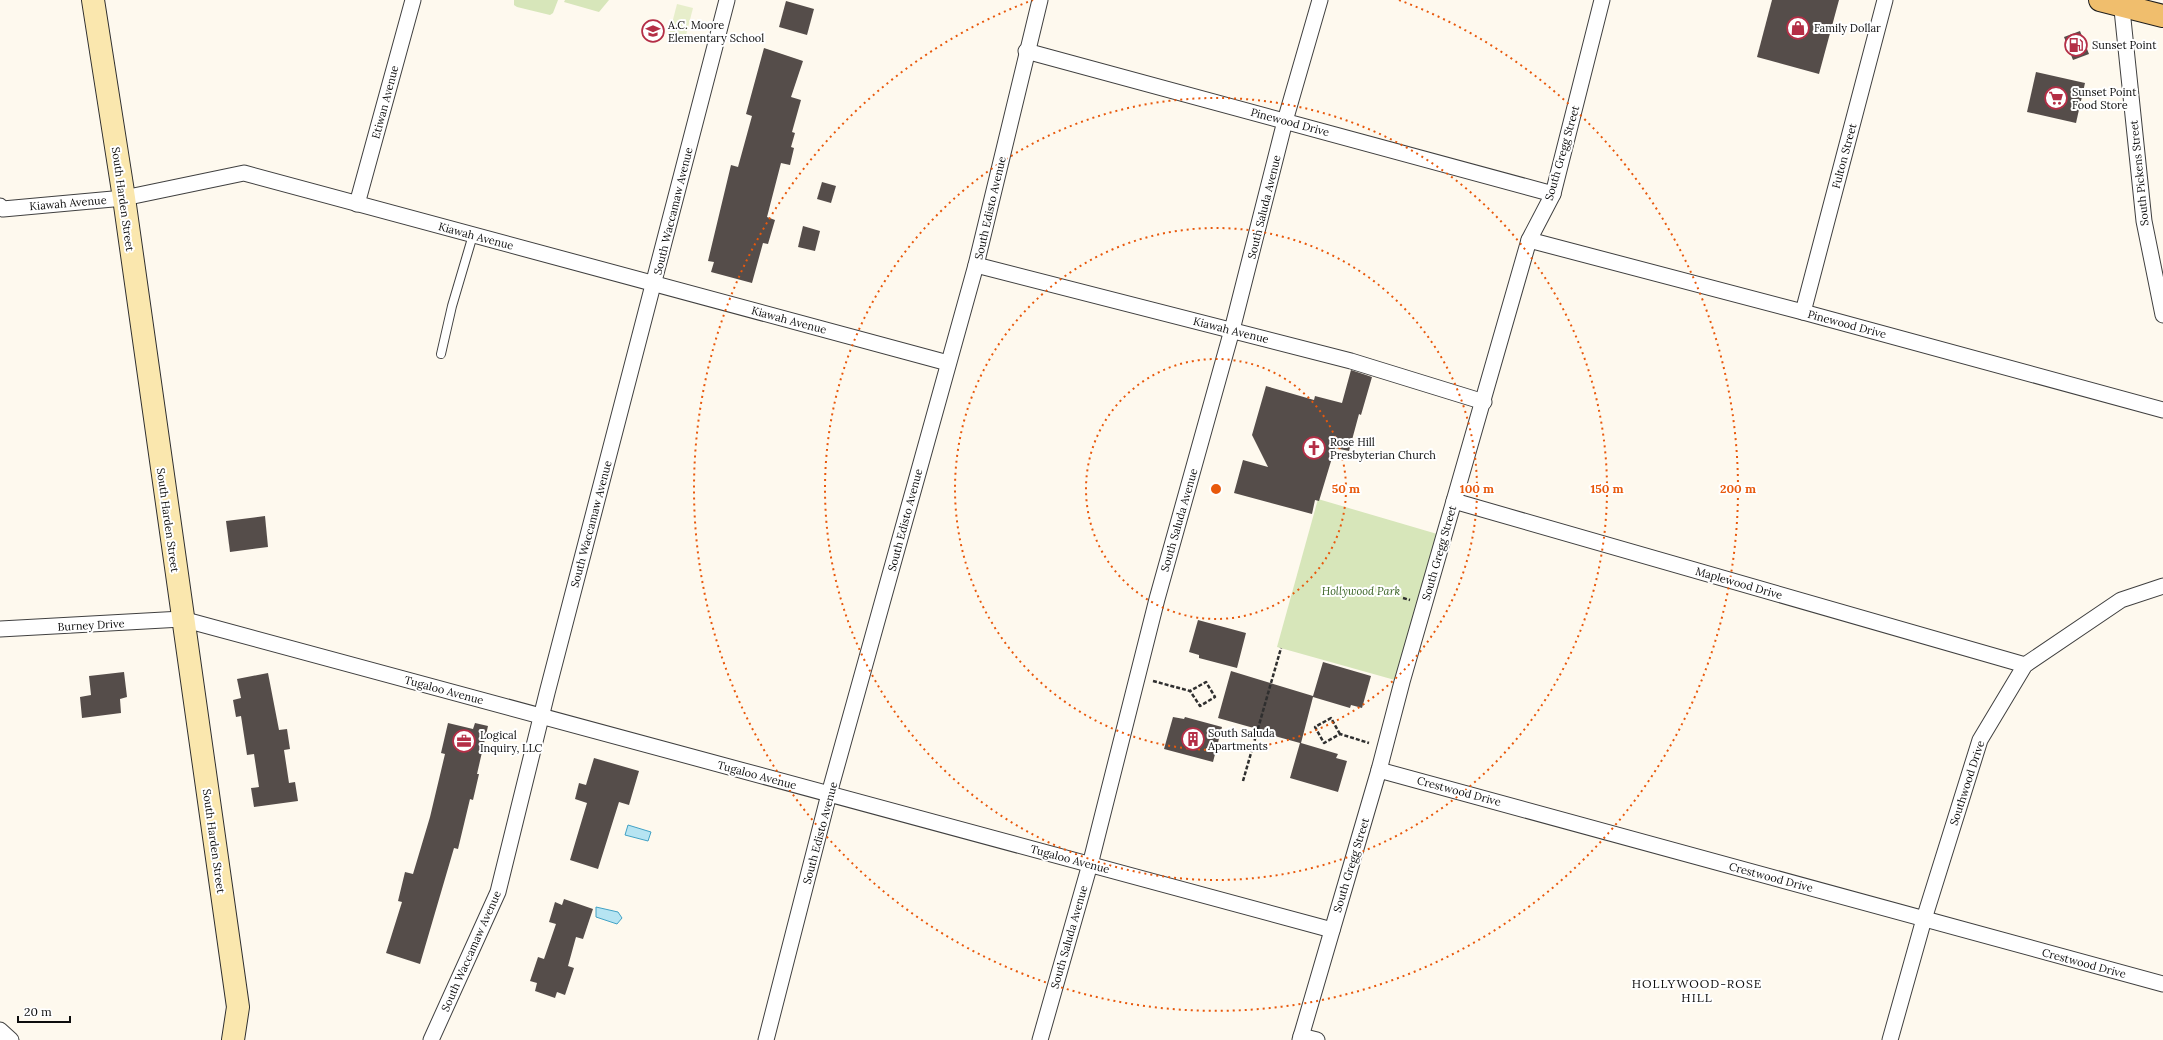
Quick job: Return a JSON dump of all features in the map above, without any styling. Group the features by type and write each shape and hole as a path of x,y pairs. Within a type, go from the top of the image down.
{"main road":[{"name":"South Harden Street","path":"93,0 124,198 182,620 238,1007 233,1040"},
{"path":"2100,0 2121,3 2163,16"}],"street":[{"name":"Etiwan Avenue","path":"357,204 413,0"},
{"name":"South Waccamaw Avenue","path":"431,1040 498,892 541,716 727,0"},
{"name":"South Edisto Avenue","path":"766,1040 829,794 976,264 1026,51 1040,0"},
{"name":"South Saluda Avenue","path":"1040,1040 1090,865 1157,599 1232,330 1285,121 1319,0"},
{"name":"South Gregg Street","path":"1300,1038 1380,770 1454,500 1484,402 1530,240 1553,194 1602,0"},
{"name":"Fulton Street","path":"1803,312 1885,0"},
{"name":"South Pickens Street","path":"2121,3 2144,222 2163,315"},
{"name":"Pinewood Drive","path":"1026,51 1553,194"},
{"name":"Kiawah Avenue","path":"0,206 3,209 124,198 244,173 948,363"},
{"name":"Pinewood Drive","path":"1530,240 1803,312 2163,410"},
{"name":"Kiawah Avenue","path":"976,264 1351,361 1484,402"},
{"name":"Maplewood Drive","path":"1454,500 2025,665"},
{"name":"Southwood Drive","path":"1890,1040 1924,919 1980,740 2025,665 2121,600 2163,586"},
{"name":"Burney Drive","path":"0,630 182,620"},
{"name":"Tugaloo Avenue","path":"182,620 1332,930"},
{"name":"Crestwood Drive","path":"1380,770 2163,984"},
{"path":"0,1030 11,1040"},
{"path":"1300,1038 1317,1040"}],"lane":[{"path":"441,354 452,306 473,235"}],"path":[{"path":"1243,781 1281,648"},
{"path":"1150,681 1190,691 1200,706 1215,697 1206,682 1190,691"},
{"path":"1340,734 1324,743 1314,727 1331,718 1340,734 1385,748"}],"green space":[{"path":"514,0 558,0 553,13 550,15 517,7 514,5"},
{"path":"565,0 609,0 599,12 564,2"},
{"path":"677,4 693,8 685,39 669,35"},
{"name":"Hollywood Park","path":"1318,499 1444,536 1402,682 1277,647"}],"water":[{"path":"628,825 651,832 648,841 625,835"},
{"path":"596,907 618,912 622,918 617,924 596,917"}],"building":[{"name":"Family Dollar","path":"1772,0 1839,0 1819,74 1757,57"},
{"path":"786,1 814,9 807,35 779,27"},
{"name":"Sunset Point","path":"2080,31 2089,54 2073,60 2064,37"},
{"path":"764,48 803,61 791,97 801,100 792,132 795,133 791,147 794,148 790,165 781,163 767,217 775,220 768,244 763,243 752,283 711,272 714,262 708,261 731,165 738,167 752,116 746,114"},
{"name":"Sunset Point Food Store","path":"2036,72 2085,83 2076,123 2027,112"},
{"path":"822,182 836,186 831,203 817,199"},
{"path":"803,226 820,231 815,251 798,247"},
{"name":"Rose Hill Presbyterian Church","path":"1351,370 1372,377 1361,415 1359,414 1349,451 1335,448 1319,501 1315,500 1312,514 1234,493 1243,460 1268,467 1252,435 1266,386 1314,400 1315,396 1342,403"},
{"path":"265,516 268,547 230,552 226,521"},
{"path":"1198,620 1246,633 1237,668 1199,658 1199,655 1189,652"},
{"path":"1323,662 1371,676 1362,708 1351,705 1350,708 1313,697 1301,743 1338,754 1336,758 1347,761 1338,792 1290,778 1300,743 1218,718 1231,671 1313,696"},
{"path":"124,672 127,697 120,699 121,713 82,718 80,697 91,695 89,676"},
{"path":"268,673 279,730 287,729 290,749 284,750 289,783 295,782 298,801 254,807 251,788 259,787 254,754 247,755 241,716 236,717 233,700 241,698 237,679"},
{"name":"South Saluda Apartments","path":"1173,717 1184,719 1185,717 1222,727 1213,762 1164,749"},
{"path":"448,723 473,729 475,723 488,726 477,774 479,774 473,800 470,799 458,849 454,848 420,964 386,953 402,902 398,901 405,872 413,874 430,817 445,754 441,753"},
{"path":"594,758 639,771 629,805 619,802 598,869 570,860 587,803 575,799 579,783 586,785"},
{"path":"564,899 593,909 583,939 576,937 568,966 574,968 565,995 557,992 555,998 535,991 537,983 530,981 538,957 544,959 556,924 549,922 555,902 562,905"}],"place":[{"name":"Family Dollar","path":"1798,28"},
{"name":"A.C. Moore Elementary School","path":"653,31"},
{"name":"Sunset Point","path":"2076,45"},
{"name":"Sunset Point Food Store","path":"2056,98"},
{"name":"Rose Hill Presbyterian Church","path":"1314,448"},
{"name":"South Saluda Apartments","path":"1193,739"},
{"name":"Logical Inquiry, LLC","path":"464,741"}],"district":[{"name":"HOLLYWOOD-ROSE HILL","path":"1697,990"}]}
